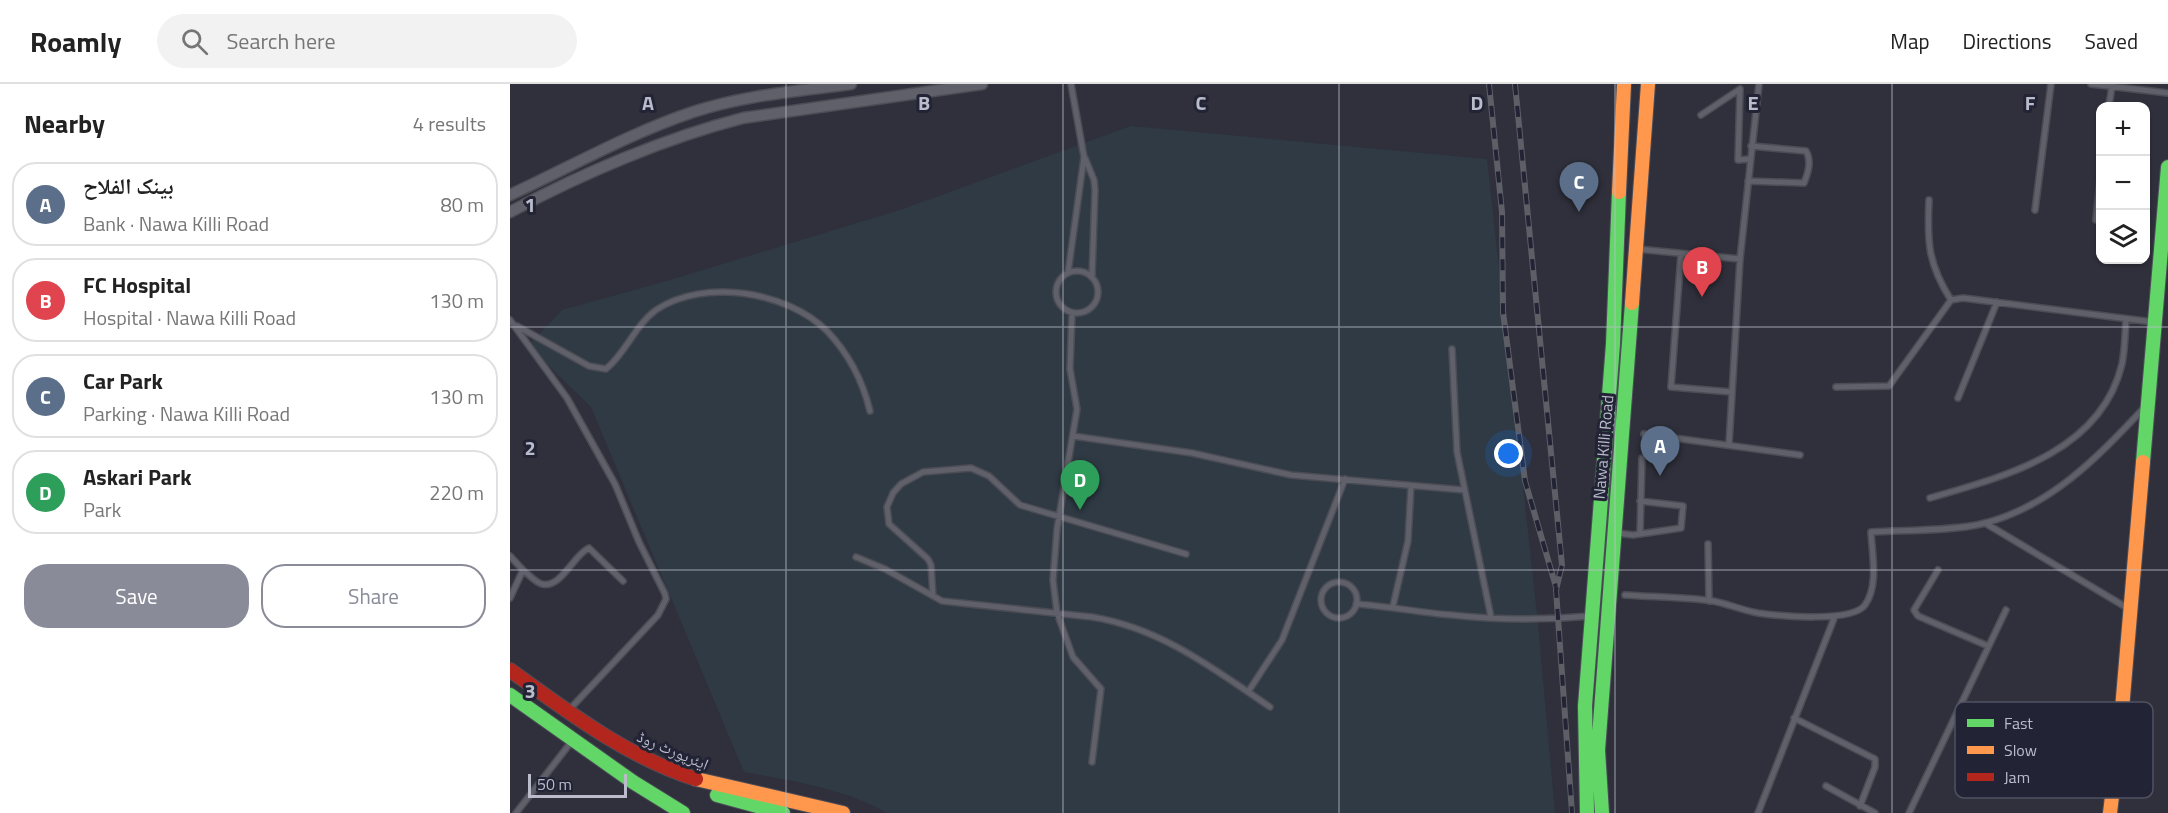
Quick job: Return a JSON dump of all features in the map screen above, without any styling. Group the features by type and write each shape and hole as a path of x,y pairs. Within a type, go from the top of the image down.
{"main road":[{"name":"Nawa Killi Road","path":"1587,813 1586,706 1613,344 1624,84"},
{"name":"Nawa Killi Road","path":"1602,813 1598,750 1648,84"},
{"path":"2121,702 2166,220 2168,166"},
{"name":"ایئرپورٹ روڈ","path":"510,670 567,712 648,761 692,778 808,803 843,813"},
{"path":"510,694 573,740 683,813"},
{"path":"692,778 707,791 783,813"},
{"path":"2110,813 2112,798"}],"street":[{"path":"510,195 665,123 695,112 757,97 851,84"},
{"path":"510,212 667,141 712,126 743,118 982,84"}],"lane":[{"path":"1071,84 1084,157 1094,180 1092,277 1098,288 1094,306 1086,312 1072,313 1060,306 1056,297 1060,279 1068,273 1077,271 1092,277"},
{"path":"1729,444 1740,259 1759,84"},
{"path":"2035,210 2051,84"},
{"path":"2091,84 2168,93"},
{"path":"2110,102 2112,86"},
{"path":"1701,115 1740,89 1738,160 1750,159"},
{"path":"1748,181 1804,183 1808,173 1809,156 1806,151 1751,146"},
{"path":"1068,273 1084,157"},
{"path":"1929,200 1928,231 1931,261 1951,300"},
{"path":"1635,248 1740,259"},
{"path":"1681,254 1671,387 1732,392"},
{"path":"516,326 589,366 606,369 656,310 695,295 742,291 808,316 827,331 856,372 870,411"},
{"path":"1836,387 1889,386 1951,300 1963,298 2155,322"},
{"path":"1958,398 1997,302"},
{"path":"1072,313 1070,369 1077,409 1059,515 1053,567 1057,613 1073,657 1101,689 1092,762"},
{"path":"1930,498 2027,468 2062,448 2078,434 2094,419 2115,386 2124,354 2126,319"},
{"path":"510,320 567,398 615,484 666,600 658,615 567,712"},
{"path":"1452,349 1455,437 1491,617"},
{"path":"1625,595 1709,601 1759,613 1835,616 1858,612 1865,604 1872,589 1871,532 1985,523 2026,509 2049,496 2104,450 2148,405"},
{"path":"1644,434 1800,455"},
{"path":"1073,436 1192,453 1291,475 1464,489"},
{"path":"1640,534 1642,458"},
{"path":"933,596 931,565 928,559 902,538 887,521 887,507 893,493 901,484 923,472 971,468 989,477 1020,505 1186,554"},
{"path":"1248,692 1282,640 1345,479"},
{"path":"1394,606 1408,541 1412,486"},
{"path":"1613,532 1640,534 1681,528 1684,522 1683,506 1680,504 1640,501"},
{"path":"1985,523 2131,610"},
{"path":"1708,544 1709,601"},
{"path":"510,556 541,584 548,584 557,579 589,548 623,581"},
{"path":"856,557 885,569 933,596 951,603 1114,621 1147,632 1188,651 1270,707"},
{"path":"510,598 523,570"},
{"path":"1938,570 1914,610 1918,616 1988,646"},
{"path":"1345,583 1352,586 1356,592 1356,604 1352,612 1344,617 1328,617 1321,607 1320,599 1328,586 1345,583"},
{"path":"1356,604 1394,606 1451,615 1537,620 1591,616"},
{"path":"1962,702 2006,610"},
{"path":"1758,813 1835,616"},
{"path":"1909,813 1955,716"},
{"path":"1794,718 1875,759 1875,767 1860,806"},
{"path":"516,813 573,740"},
{"path":"1826,786 1875,813"}],"shaded area":[{"path":"1131,126 1487,159 1537,614 1555,813 887,813 835,791 744,772 591,407 528,346 562,310 670,280 903,209"}],"railway":[{"path":"1489,84 1502,212 1503,312 1525,481 1556,587"},
{"path":"1515,84 1562,565 1556,590 1572,813"}],"traffic: fast":[{"path":"2143,462 2168,167"},
{"path":"1587,813 1585,706 1613,344 1619,192"},
{"path":"1602,813 1598,750 1632,303"},
{"path":"510,695 633,782 683,813"},
{"path":"717,795 783,813"}],"traffic: slow":[{"path":"1619,192 1624,84"},
{"path":"1632,303 1648,84"},
{"path":"2123,702 2143,462"},
{"path":"696,779 843,813"},
{"path":"2110,813 2112,798"}],"traffic: jam":[{"path":"510,670 576,717 622,746 646,759 696,779"}],"place":[{"name":"Car Park","path":"1579,212"},
{"name":"FC Hospital","path":"1702,297"},
{"name":"بینک الفلاح","path":"1660,476"},
{"name":"Askari Park","path":"1080,510"}]}
